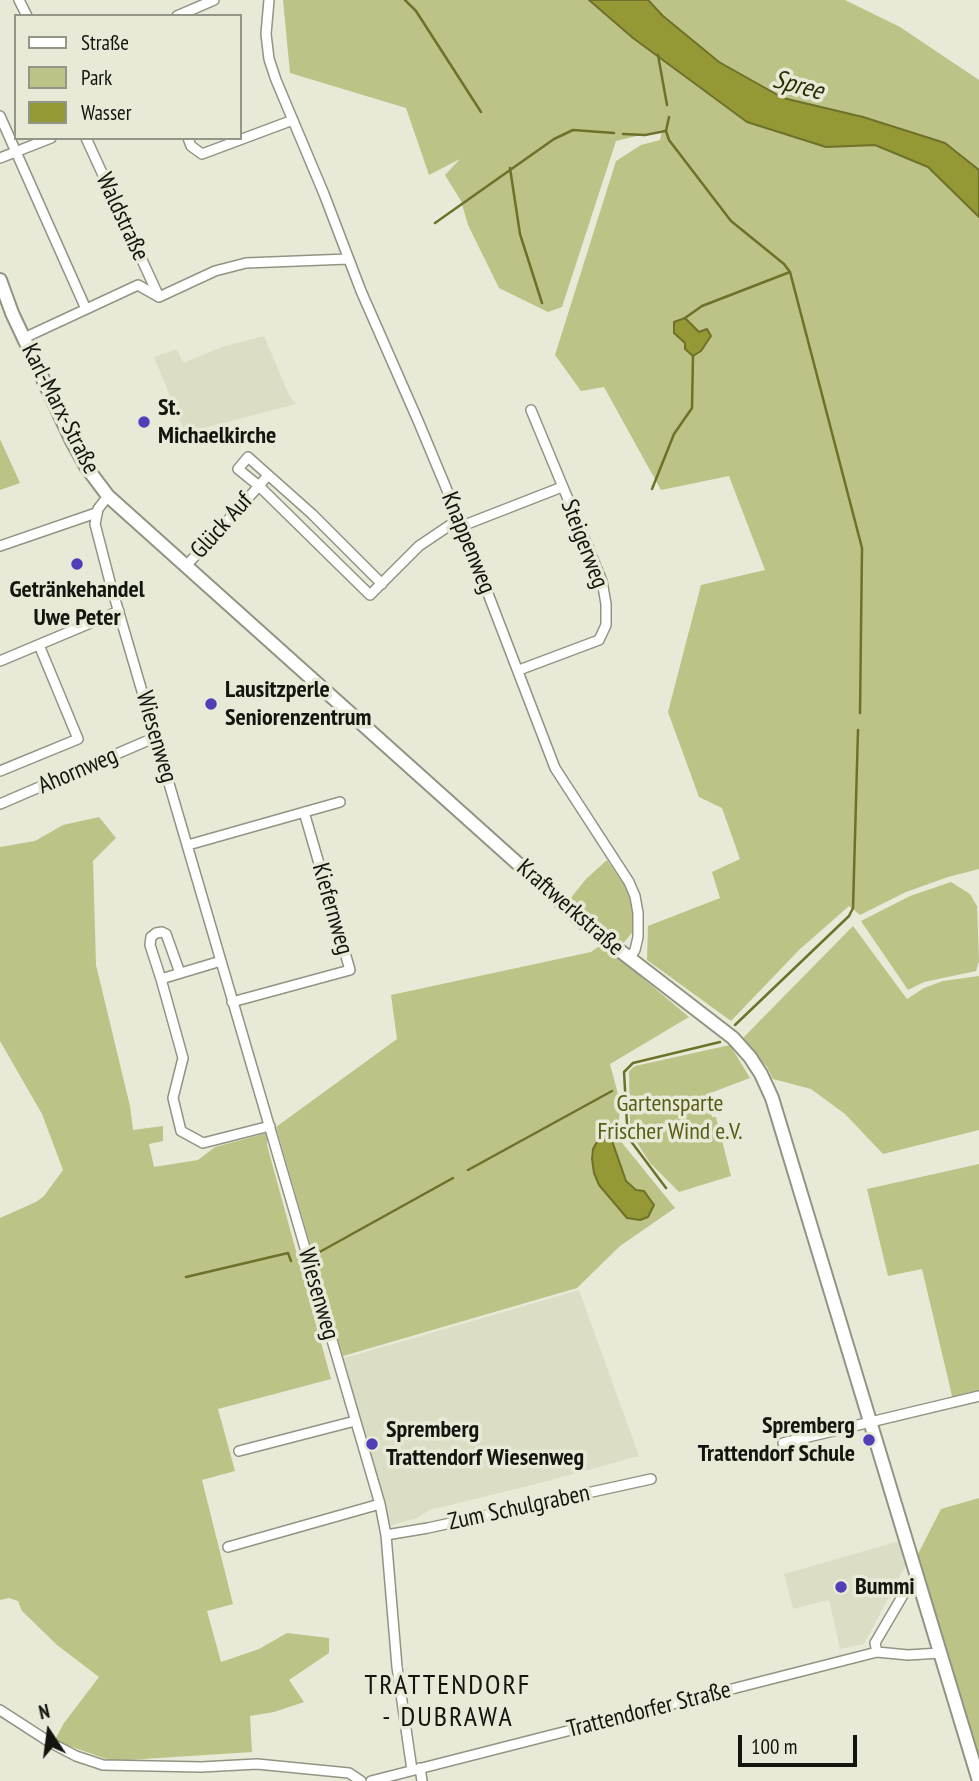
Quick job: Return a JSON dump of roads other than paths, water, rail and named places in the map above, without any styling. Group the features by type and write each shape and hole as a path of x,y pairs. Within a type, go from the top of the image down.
{"main road":[{"name":"Karl-Marx-Straße","path":"0,280 24,338 85,465 108,496"},
{"name":"Kraftwerkstraße","path":"108,496 574,914 733,1038 751,1057 772,1098 979,1781"}],"street":[{"path":"182,14 214,0"},
{"name":"Knappenweg","path":"269,0 266,34 269,59 348,259 460,523 555,768 629,882 635,896 638,937 635,950 629,959"},
{"path":"0,116 86,309"},
{"path":"242,139 293,120"},
{"path":"0,158 47,140"},
{"name":"Waldstraße","path":"87,140 159,296"},
{"path":"189,140 196,152 202,154 239,140"},
{"path":"24,338 138,285 159,296 215,271 246,263 348,259"},
{"name":"Steigerweg","path":"519,670 599,640 606,625 602,581 531,410"},
{"name":"Glück Auf","path":"248,457 312,514 382,584 370,595 353,575 259,486 239,469 248,457"},
{"name":"Glück Auf","path":"186,566 268,475"},
{"name":"Steigerweg","path":"460,523 562,487"},
{"path":"0,547 96,513 108,496"},
{"name":"Wiesenweg","path":"96,513 96,531 380,1504 386,1535 397,1667 416,1769 422,1781"},
{"path":"301,526 312,514"},
{"path":"382,584 419,546 460,523"},
{"path":"353,575 363,564"},
{"path":"0,661 119,611"},
{"path":"0,771 78,739 39,645"},
{"name":"Ahornweg","path":"0,804 156,737"},
{"path":"188,845 340,802"},
{"name":"Kiefernweg","path":"232,1002 350,970 304,812"},
{"path":"180,973 166,934 156,933 151,937 150,944 183,1058 173,1098 181,1131 203,1143 270,1126"},
{"path":"161,979 220,961"},
{"path":"783,1443 979,1396"},
{"path":"239,1451 355,1421"},
{"name":"Zum Schulgraben","path":"386,1535 651,1479"},
{"path":"228,1547 380,1504"},
{"path":"877,1652 875,1643 906,1590"},
{"name":"Trattendorfer Straße","path":"370,1781 877,1652 908,1655 940,1653"},
{"path":"0,1710 51,1743 76,1756 103,1765 201,1767 257,1764 349,1773 361,1781"}],"water":[{"path":"589,0 648,0 663,16 719,62 783,98 863,117 945,143 979,170 979,217 928,167 875,145 826,147 747,122 633,38"},
{"path":"685,318 699,332 707,329 711,336 701,351 693,356 685,349 685,343 674,333 674,322"},
{"path":"611,1138 626,1181 636,1190 644,1191 654,1205 648,1217 640,1220 627,1218 599,1185 594,1173 593,1149 597,1142"}],"waterway":[{"path":"405,0 416,11 481,112"},
{"path":"658,55 667,105"},
{"path":"669,117 666,131 669,140 731,221 784,264 790,272 862,548 860,713"},
{"path":"435,223 554,139 573,130 614,133"},
{"path":"623,134 645,135 665,131"},
{"path":"510,168 520,234 542,303"},
{"path":"685,318 702,306 790,272"},
{"path":"652,489 674,434 692,408 693,356"},
{"path":"735,1025 849,916 853,908 858,730"},
{"path":"666,1188 630,1140 624,1072 633,1063 720,1042"},
{"path":"468,1170 612,1091"},
{"path":"316,1254 453,1178"},
{"path":"186,1277 288,1253 291,1261"}],"place":[{"name":"St. Michaelkirche","path":"144,422"},
{"name":"Getränkehandel Uwe Peter","path":"77,564"},
{"name":"Lausitzperle Seniorenzentrum","path":"211,704"},
{"name":"Spremberg Trattendorf Schule","path":"869,1440"},
{"name":"Spremberg Trattendorf Wiesenweg","path":"372,1444"},
{"name":"Bummi","path":"841,1587"}],"district":[{"name":"TRATTENDORF - DUBRAWA","path":"448,1702"}],"water label":[{"name":"Spree","path":"798,86"}],"park label":[{"name":"Gartensparte Frischer Wind e.V.","path":"670,1118"}]}
